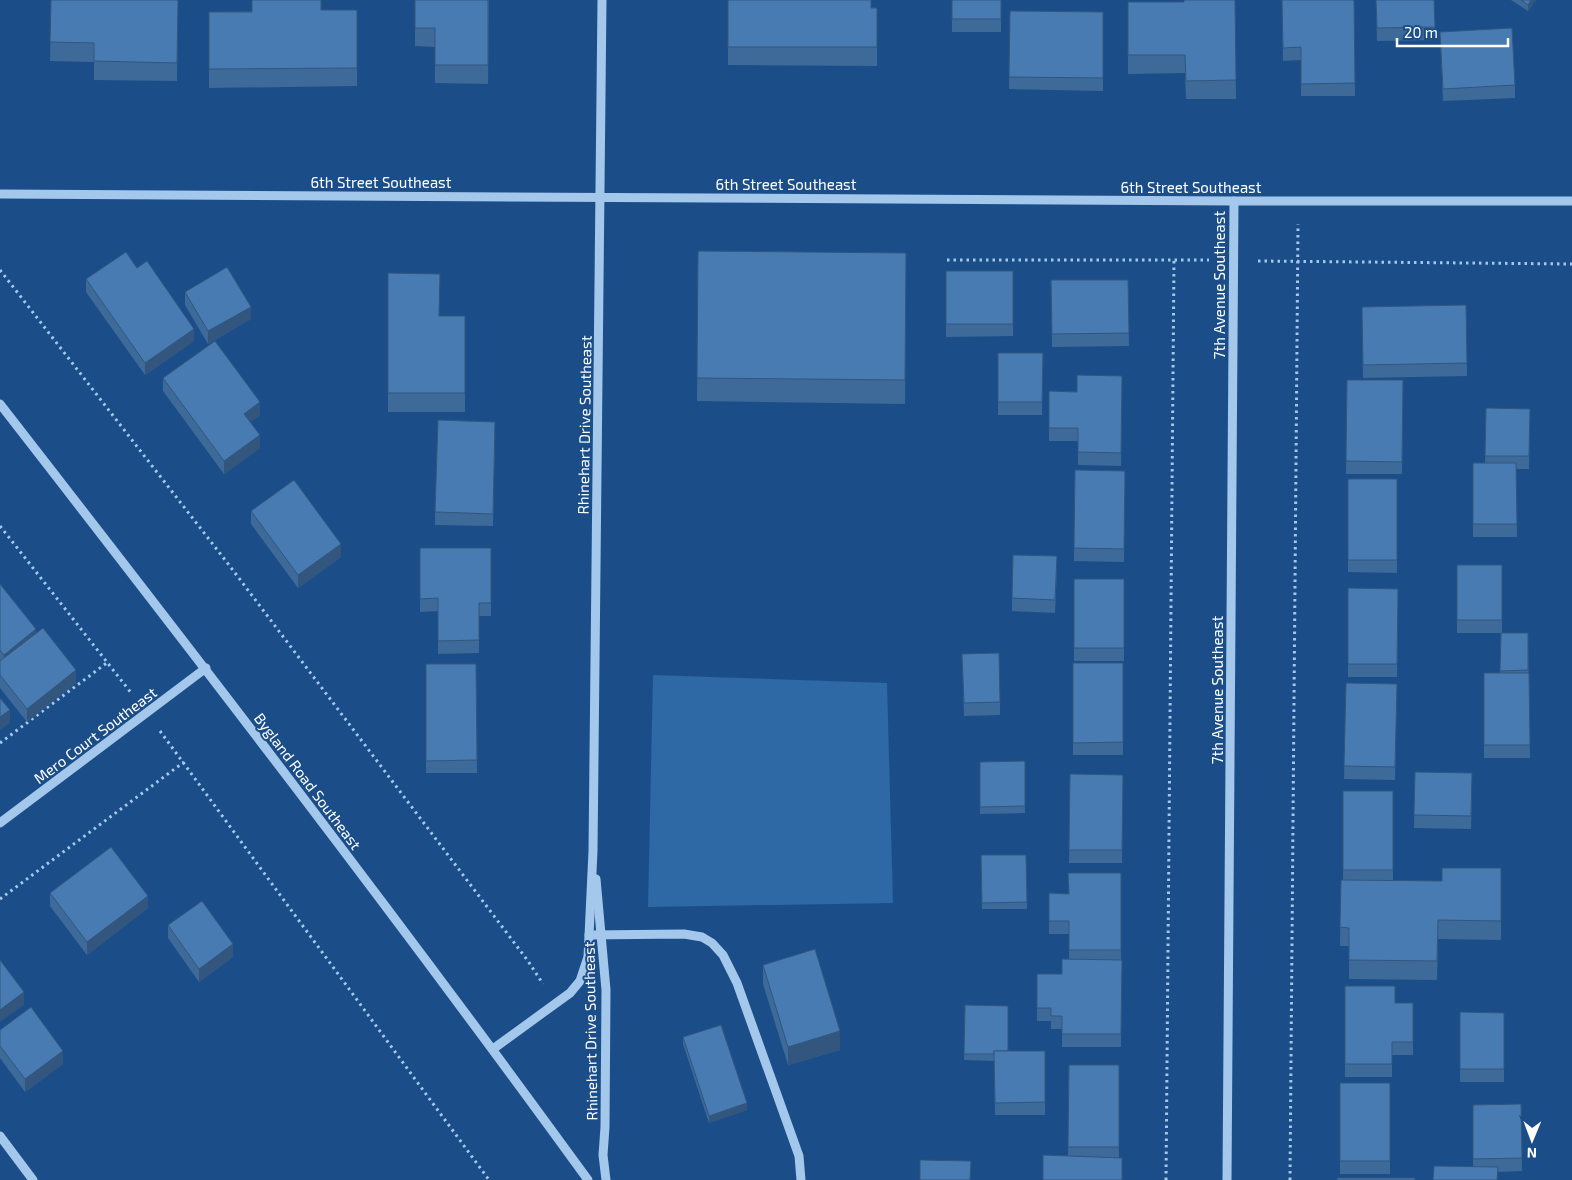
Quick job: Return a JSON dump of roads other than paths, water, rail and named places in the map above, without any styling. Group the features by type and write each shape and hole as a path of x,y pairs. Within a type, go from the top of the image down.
{"street":[{"name":"Rhinehart Drive Southeast","path":"493,1049 570,993 580,981 588,957 594,851 602,0"},
{"name":"6th Street Southeast","path":"0,194 1234,201 1572,201"},
{"name":"7th Avenue Southeast","path":"1227,1180 1234,201"},
{"name":"Bygland Road Southeast","path":"0,404 206,668 493,1049 588,1180"},
{"name":"Mero Court Southeast","path":"0,823 206,668"},
{"name":"Rhinehart Drive Southeast","path":"594,851 606,990 603,1155 606,1180"},
{"path":"589,935 684,934 702,938 712,943 723,955 737,984 799,1156 801,1180"},
{"path":"0,1136 33,1180"}]}
